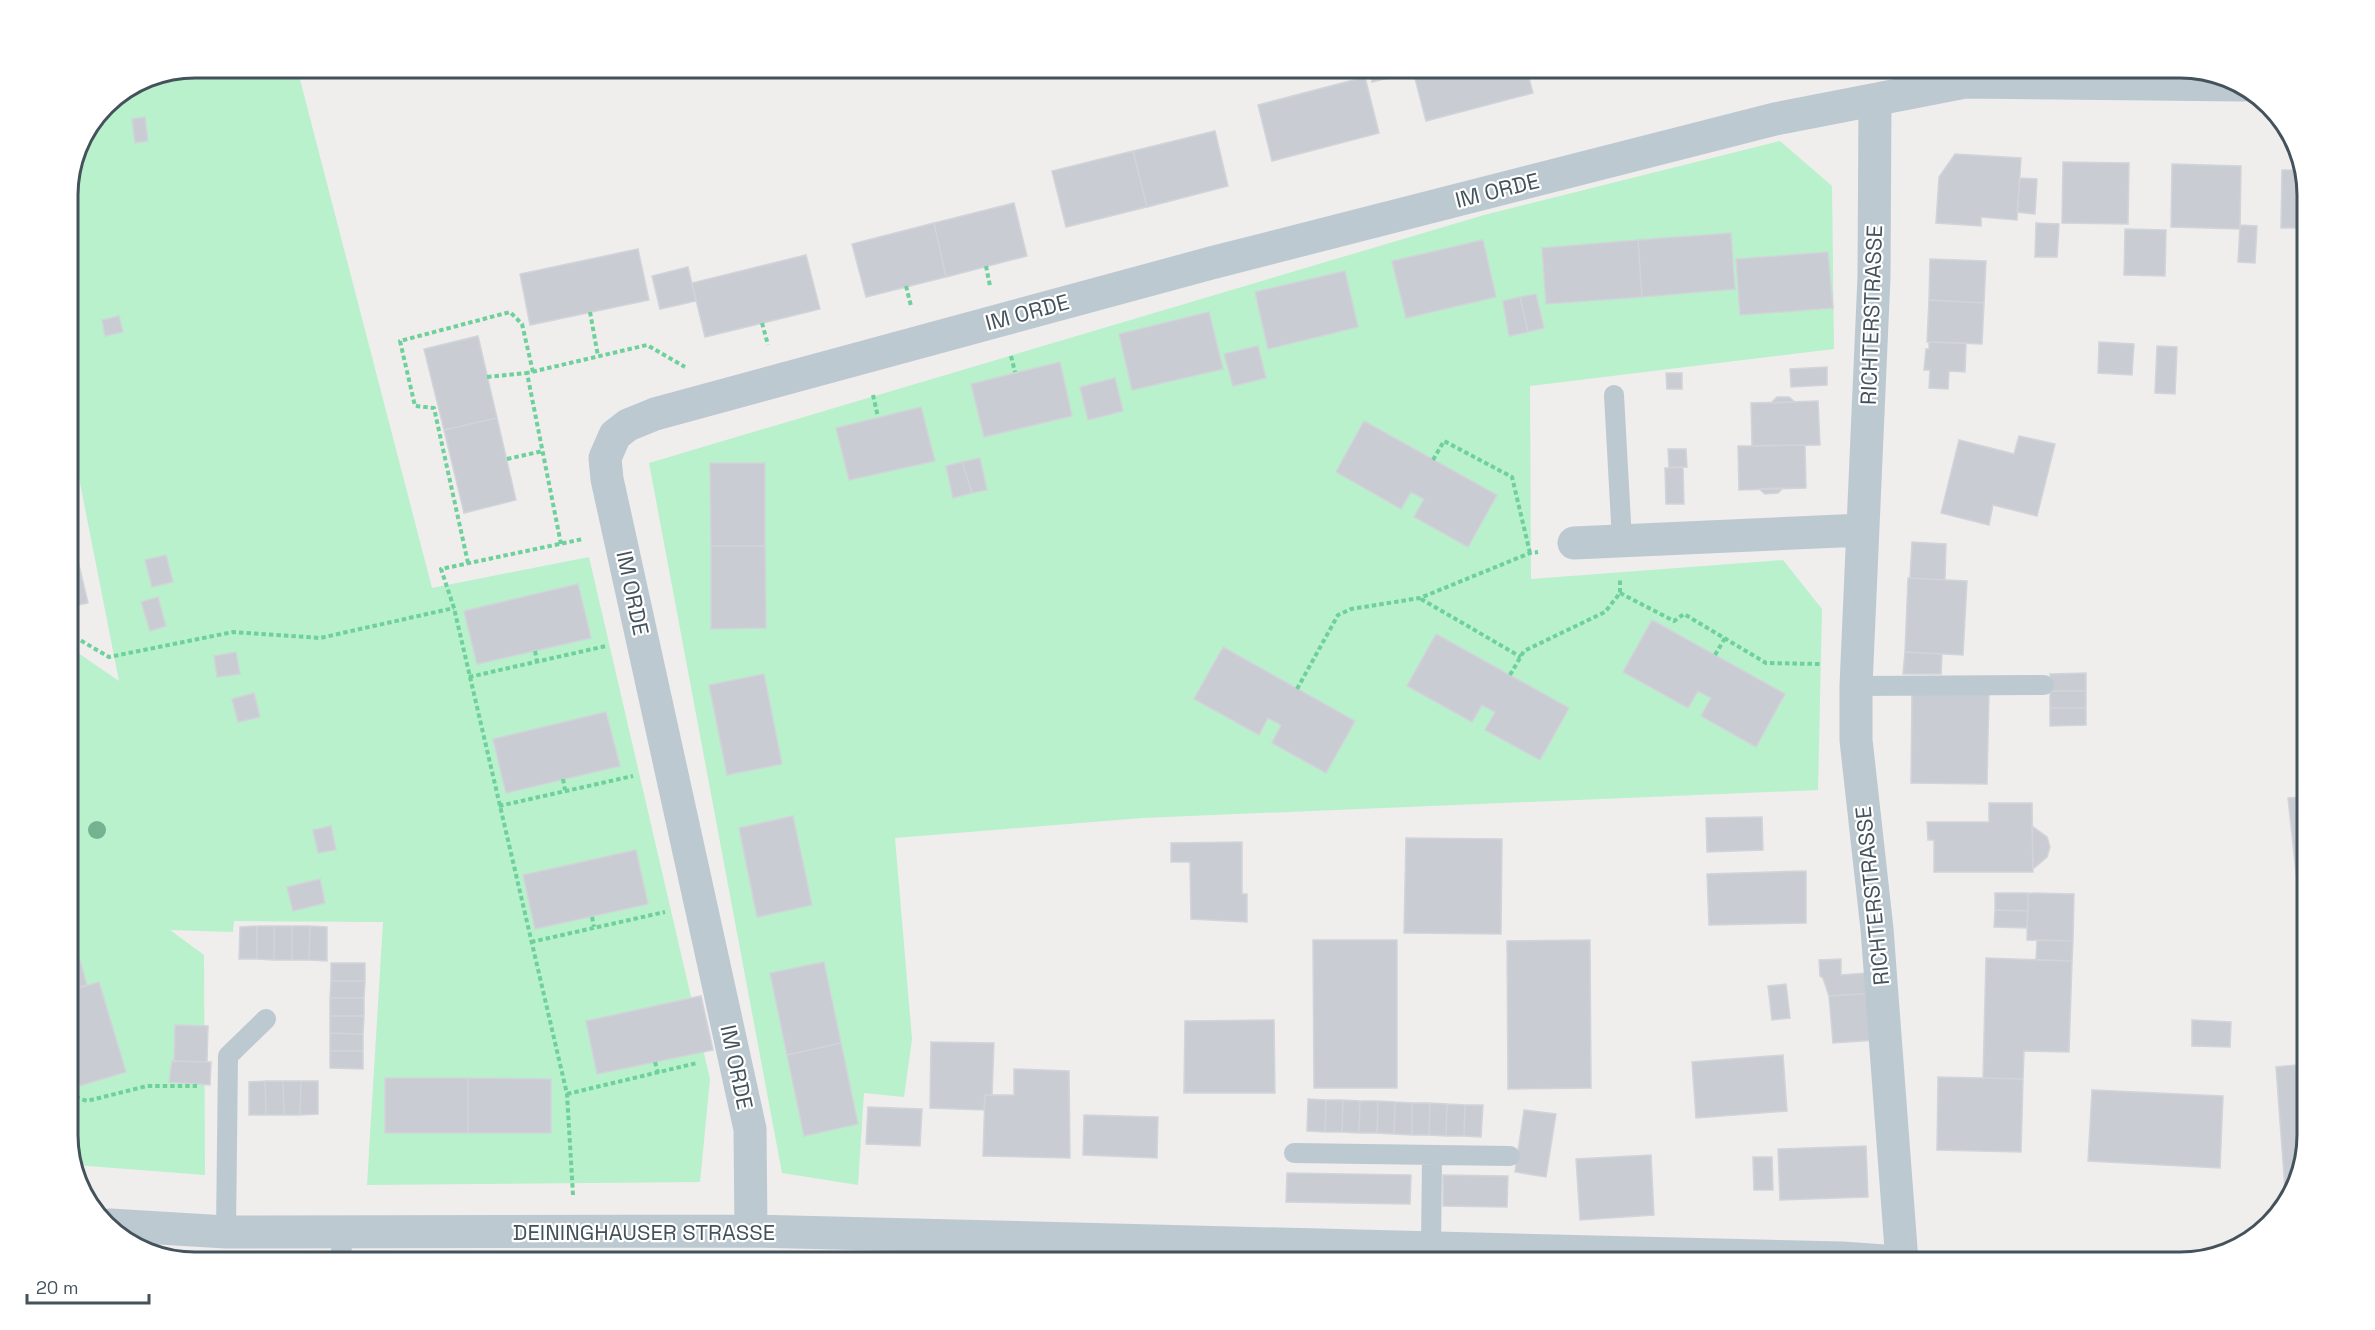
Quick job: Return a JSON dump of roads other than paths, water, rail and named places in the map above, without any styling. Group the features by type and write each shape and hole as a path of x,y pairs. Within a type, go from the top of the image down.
{"street":[{"name":"IM ORDE","path":"751,1231 750,1129 619,531 605,458 615,435 628,425 654,414 1234,257 1775,119 1965,82 2219,85"},
{"name":"RICHTERSTRASSE","path":"1875,100 1874,277 1856,675 1856,740 1877,929 1899,1252"},
{"path":"1574,543 1862,530"},
{"name":"DEININGHAUSER STRASSE","path":"122,1226 226,1232 342,1247 573,1232 751,1231 1567,1252"}],"lane":[{"path":"1614,396 1622,541"},
{"path":"1856,675 2044,685"},
{"path":"226,1232 228,1056 266,1019"},
{"path":"1294,1153 1510,1156"},
{"path":"1431,1248 1432,1155"}]}
